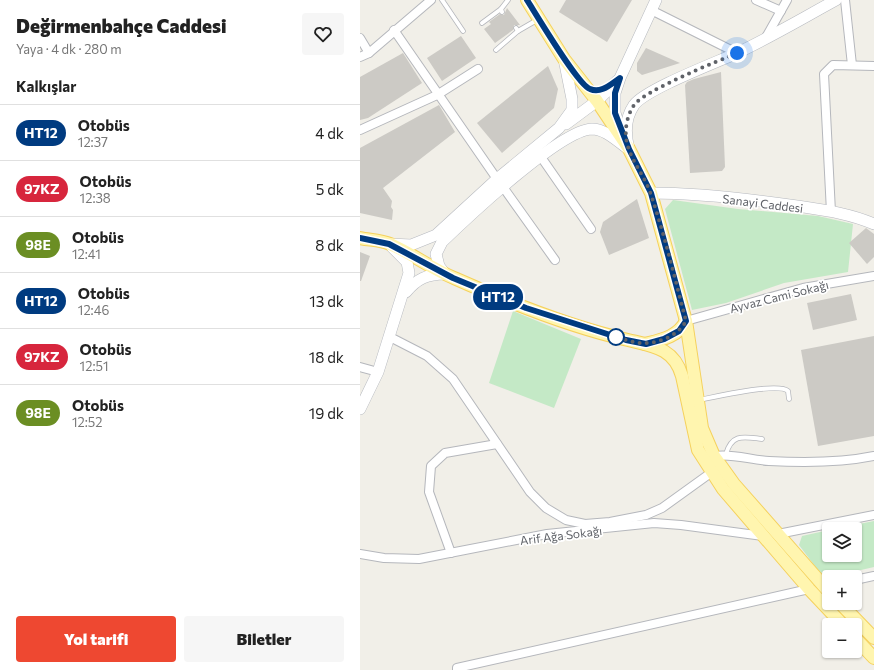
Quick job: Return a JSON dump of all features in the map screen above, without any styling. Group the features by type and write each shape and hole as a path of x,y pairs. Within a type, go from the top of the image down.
{"main road":[{"path":"527,0 564,59 597,101 629,149"},
{"path":"629,149 626,137 626,126 635,104 662,86 737,53 836,0"},
{"path":"654,5 620,78 615,93 615,113 629,149 651,193 686,321 702,428 714,456 734,484 822,582"},
{"path":"559,128 572,110 572,100 564,59"},
{"path":"588,89 598,91 620,78"},
{"path":"445,274 436,260 437,249 452,232 500,183 559,128 597,101 620,78"},
{"path":"360,238 389,244 411,245 436,235 500,183 570,137 592,129 610,135 629,149"},
{"name":"Sanayi Caddesi","path":"651,193 693,195 776,203 860,218 874,224"},
{"path":"389,244 445,274 526,308 626,340 646,344 663,350 678,364 698,450 712,472 723,489 762,536 836,618"},
{"path":"360,408 378,372 409,273 407,262 389,244"},
{"path":"403,296 415,281 433,274 445,274"},
{"path":"646,344 664,339 679,331 686,321"},
{"path":"847,610 874,638"},
{"path":"862,645 874,658"}],"street":[{"path":"360,57 368,53 431,0"},
{"path":"756,0 781,12"},
{"path":"765,39 787,0"},
{"path":"845,0 852,65"},
{"path":"654,5 737,53"},
{"path":"394,30 437,95 555,260"},
{"path":"360,38 368,53"},
{"path":"831,212 824,74 833,65 874,66"},
{"path":"360,130 437,95 478,70"},
{"path":"541,157 591,229"},
{"name":"Ayvaz Cami Sokağı","path":"686,321 804,288 874,276"},
{"path":"390,337 426,356 453,379 530,492 546,508 566,520 585,524 646,516 662,508 712,472"},
{"path":"360,368 378,372"},
{"path":"451,553 430,492 430,466 444,453 497,444"},
{"path":"714,456 726,454 768,461 806,463 859,459 874,456"},
{"path":"778,534 874,515"},
{"name":"Arif Ağa Sokağı","path":"360,554 384,558 419,559 547,534 654,523 681,524 762,536"},
{"path":"862,579 874,576"},
{"path":"457,670 457,668 809,589"}],"lane":[{"path":"442,0 463,31"},
{"path":"482,23 502,10 508,0"},
{"path":"496,50 517,29 539,18"},
{"path":"698,400 752,390 782,388 788,391 789,399"},
{"path":"726,454 732,441 738,438 762,439"}],"green space":[{"path":"673,200 738,209 818,216 853,224 848,272 784,283 726,303 692,310 665,209"},
{"path":"513,311 581,339 554,408 489,383"},
{"path":"874,521 874,567 861,570 822,570 822,573 799,545 802,536 822,532 822,562 862,562 862,523"}],"building":[{"path":"566,0 632,0 607,42 559,12"},
{"path":"507,8 520,25 514,25 513,30 495,43 484,29 491,24 489,22 500,14 504,15"},
{"path":"461,36 476,58 442,81 427,58"},
{"path":"646,48 680,63 642,75 637,71 637,63"},
{"path":"403,53 422,83 368,118 360,120 360,77"},
{"path":"548,66 558,89 554,108 502,153 477,123"},
{"path":"721,72 725,167 722,171 690,173 685,85 687,82 694,79"},
{"path":"439,105 455,132 383,188 392,201 392,220 360,213 360,148"},
{"path":"637,199 649,238 609,255 600,232 603,222"},
{"path":"866,228 874,234 874,257 867,264 849,243"},
{"path":"360,252 370,256 361,281 360,281"},
{"path":"851,294 857,320 813,330 807,303"},
{"path":"874,336 874,436 818,446 801,350"}],"bus line":[{"name":"HT12","path":"360,238 389,244 424,264 453,278 526,308 626,340 646,344 664,339 679,331 683,326 686,321 651,193 629,149 615,113 615,93 620,78 609,86 598,91 588,89 564,59 527,0"}],"route":[{"path":"616,337 614,336 646,344 664,339 679,331 686,321 651,193 629,149 626,137 626,126 629,114 635,104 662,86 737,53"}]}
